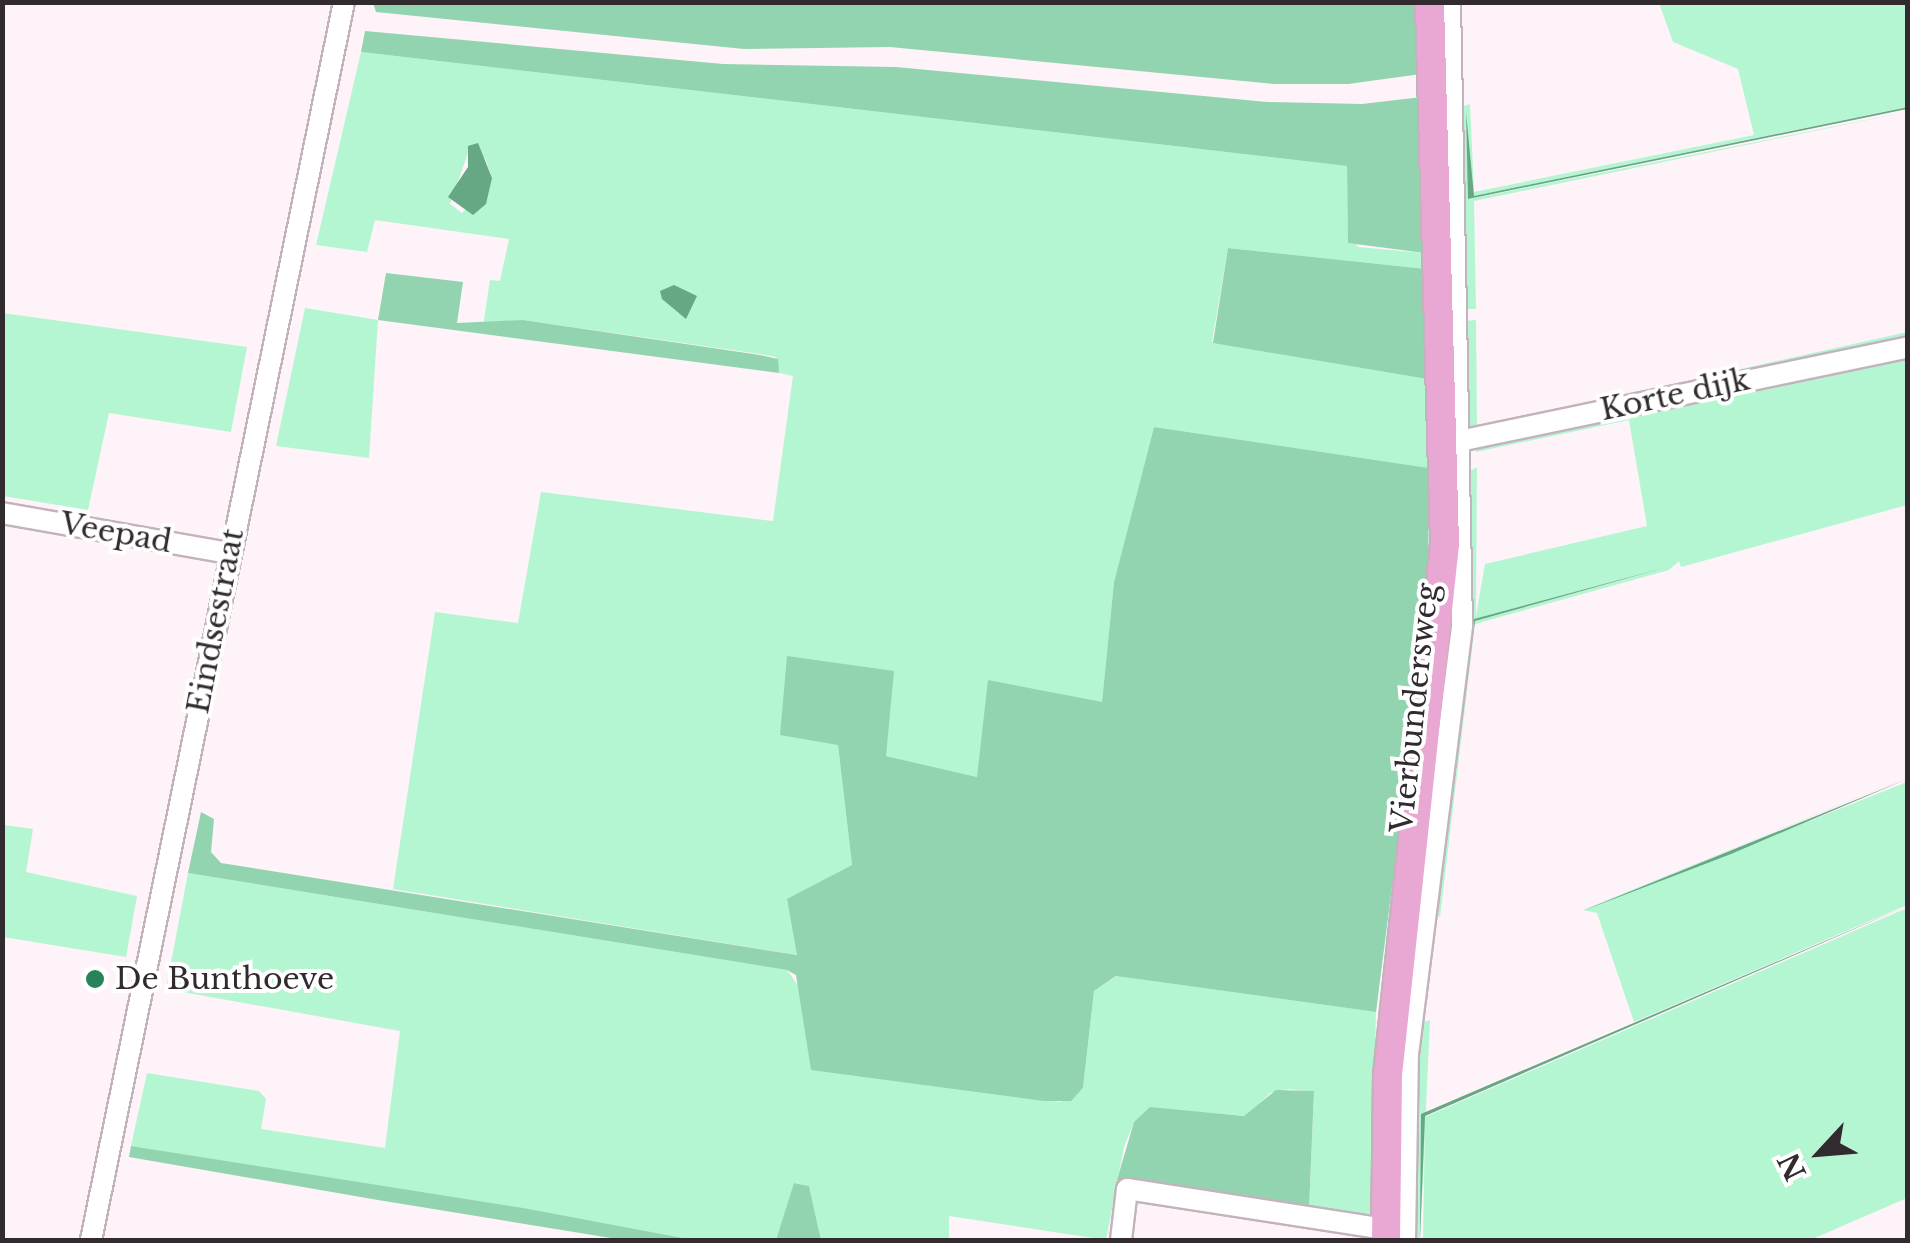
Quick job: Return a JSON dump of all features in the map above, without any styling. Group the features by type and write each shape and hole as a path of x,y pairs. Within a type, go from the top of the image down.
{"main road":[{"name":"Vierbundersweg","path":"1392,1237 1388,1075 1438,648 1452,443 1430,2"}],"street":[{"name":"Eindsestraat","path":"91,1240 344,2"},
{"name":"Vierbundersweg","path":"1450,2 1452,443"},
{"name":"Korte dijk","path":"1452,443 1908,347"},
{"name":"Veepad","path":"2,514 230,552"},
{"path":"1121,1240 1127,1189 1392,1237"}],"shaded area":[{"path":"373,3 1420,3 1421,74 1348,84 1274,84 890,47 744,49 376,12"},
{"path":"1659,3 1907,3 1907,107 1474,196 1466,113 1469,199 1907,112 1474,201 1476,309 1463,309 1457,108 1470,104 1474,192 1754,135 1738,69 1673,42"},
{"path":"365,31 723,64 896,67 1267,102 1362,104 1422,97 1425,253 1348,243 1347,166 361,52"},
{"path":"361,52 1347,166 1348,233 1358,247 1425,253 1426,269 1228,248 1212,342 1427,379 1429,468 1154,427 1114,582 1102,702 977,777 838,745 852,865 787,900 798,955 393,889 435,612 518,623 541,492 773,521 793,376 779,373 776,357 760,354 523,320 483,326 490,280 500,281 509,239 375,220 367,252 316,245","holes":["468,153 485,158 492,178 462,213 450,204"]},
{"path":"1908,107 1468,199 1466,112 1474,196"},
{"path":"478,143 492,178 486,204 473,215 448,197 468,167 468,146"},
{"path":"1228,248 1426,269 1427,379 1213,343"},
{"path":"386,273 463,282 457,323 523,320 760,355 778,359 779,373 378,320"},
{"path":"674,285 697,296 686,319 662,299 660,291"},
{"path":"305,308 378,320 369,458 276,446"},
{"path":"3,313 247,347 231,432 109,413 88,510 3,496"},
{"path":"1476,320 1477,428 1907,332 1907,343 1466,437 1464,321"},
{"path":"1907,352 1907,505 1681,567 1679,561 1669,570 1475,624 1440,917 1429,908 1468,472 1477,467 1476,616 1485,564 1647,526 1629,420 1476,452 1476,444","holes":["1667,567 1473,623 1474,619"]},
{"path":"1154,427 1429,468 1428,603 1376,1012 1116,976 1094,991 1083,1088 1071,1101 1044,1101 811,1070 796,975 787,970 188,873 201,812 214,819 211,852 221,863 797,955 787,899 852,865 838,745 780,735 787,656 894,671 886,756 977,777 988,680 1102,702 1114,582"},
{"path":"1667,567 1475,621 1458,736 1474,619"},
{"path":"1907,777 1586,910 1907,782 1907,905 1634,1022 1597,913 1583,910"},
{"path":"1907,779 1731,854 1585,910 1592,907"},
{"path":"4,825 33,829 26,872 137,896 126,957 3,937"},
{"path":"188,873 787,970 862,1076 1060,1102 1083,1089 1094,991 1117,976 1376,1012 1371,1219 1309,1209 1314,1092 1289,1089 1270,1093 1247,1116 1150,1108 1134,1122 1124,1147 1106,1240 949,1216 949,1240 821,1240 809,1186 795,1183 776,1240 693,1240 131,1146 147,1073 259,1091 266,1099 261,1129 385,1148 400,1031 166,989"},
{"path":"1907,906 1425,1116 1420,1240 1421,1114"},
{"path":"1907,908 1907,1198 1810,1240 1423,1240 1425,1117"},
{"path":"1430,1020 1420,1240 1410,1240 1416,1025"},
{"path":"1276,1090 1314,1091 1309,1209 1117,1180 1134,1122 1150,1107 1244,1116"},
{"path":"131,1146 523,1208 693,1240 623,1240 378,1200 129,1157"},
{"path":"794,1183 809,1186 821,1240 776,1240"}],"place":[{"name":"De Bunthoeve","path":"95,979"}]}
